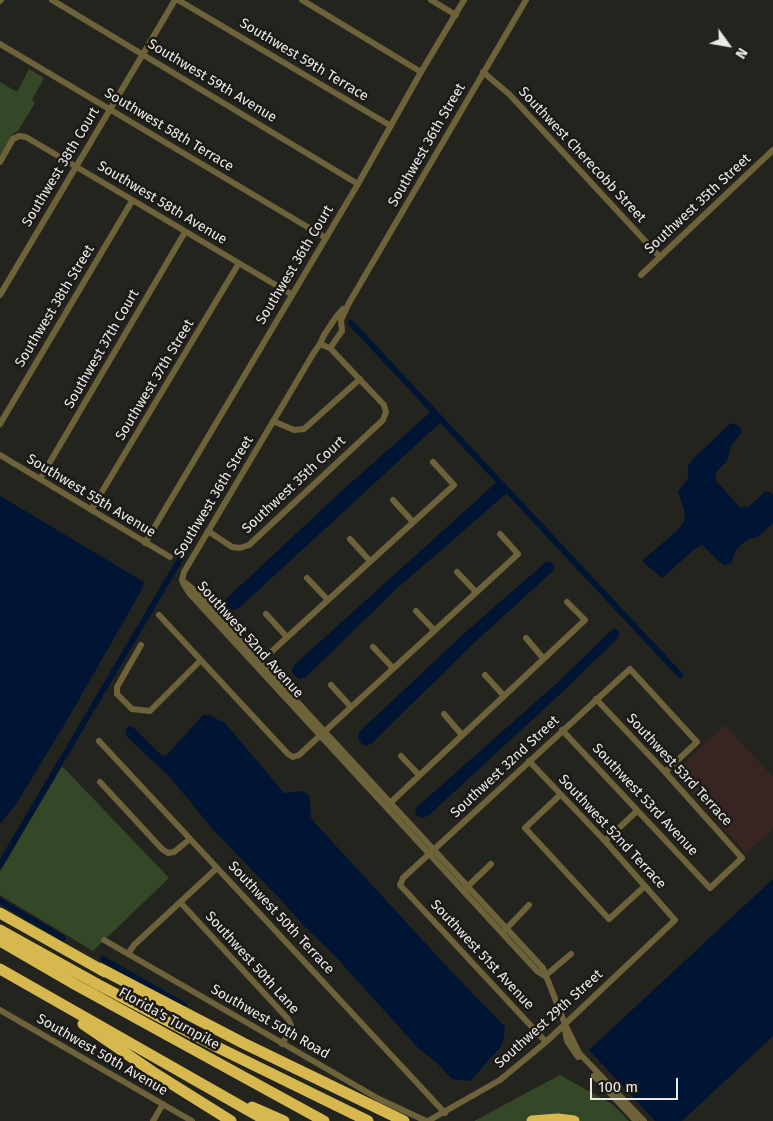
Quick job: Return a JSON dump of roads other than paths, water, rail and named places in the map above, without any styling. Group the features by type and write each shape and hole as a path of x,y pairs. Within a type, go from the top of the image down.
{"highway":[{"path":"0,913 99,968 243,1043 404,1121"},
{"path":"0,930 213,1045 368,1121"},
{"name":"Florida's Turnpike","path":"0,941 324,1121"},
{"path":"99,968 294,1084"},
{"path":"0,969 266,1121"},
{"path":"33,988 156,1074 231,1121"},
{"path":"223,1096 268,1112 284,1121"},
{"path":"296,1106 313,1121"},
{"path":"532,1121 558,1119 574,1121"}],"street":[{"name":"Southwest 59th Avenue","path":"52,0 358,184"},
{"name":"Southwest 38th Court","path":"0,295 177,0"},
{"name":"Southwest 59th Terrace","path":"177,0 391,126"},
{"path":"302,0 421,72"},
{"path":"431,0 456,15"},
{"name":"Southwest 36th Court","path":"145,542 358,184 464,0"},
{"name":"Southwest 36th Street","path":"330,348 342,331 341,320 350,302 526,0"},
{"name":"Southwest 58th Terrace","path":"0,44 326,238"},
{"name":"Southwest Cherecobb Street","path":"484,72 509,94 660,257"},
{"name":"Southwest 58th Avenue","path":"0,162 13,139 19,136 26,136 132,201 291,294"},
{"name":"Southwest 35th Street","path":"641,275 773,150"},
{"name":"Southwest 38th Street","path":"0,424 132,201"},
{"name":"Southwest 37th Court","path":"40,479 185,232"},
{"name":"Southwest 37th Street","path":"91,510 239,263"},
{"name":"Southwest 36th Street","path":"182,580 184,572 313,354 336,317 350,302"},
{"path":"330,327 331,335 336,341"},
{"path":"273,421 294,430 304,429 360,380 330,348 320,344"},
{"name":"Southwest 35th Court","path":"208,531 232,547 240,548 249,545 383,420 386,412 384,405 360,380"},
{"name":"Southwest 55th Avenue","path":"0,455 170,557"},
{"path":"258,664 454,485 433,462"},
{"path":"393,500 413,522"},
{"path":"159,615 200,661 288,754 293,757 299,755 518,554 500,534"},
{"path":"350,539 370,561"},
{"path":"457,572 476,592"},
{"path":"307,578 328,600"},
{"name":"Southwest 52nd Avenue","path":"182,580 189,593 258,664 505,930 537,971 545,976 565,1024"},
{"path":"388,804 584,620 567,602"},
{"path":"416,611 434,630"},
{"path":"266,614 287,637"},
{"path":"526,638 543,658"},
{"path":"141,645 117,686 117,694 132,709 150,711 200,661"},
{"path":"373,647 393,668"},
{"name":"Southwest 32nd Street","path":"400,884 403,878 529,760 630,669 697,742 666,772"},
{"path":"484,675 504,696"},
{"path":"331,686 351,707"},
{"name":"Southwest 53rd Terrace","path":"596,700 666,772 742,858 710,888"},
{"path":"444,714 462,734"},
{"name":"Southwest 53rd Avenue","path":"562,730 710,888"},
{"name":"Southwest 50th Terrace","path":"99,741 445,1112"},
{"path":"401,756 419,775"},
{"name":"Southwest 52nd Terrace","path":"529,760 676,920"},
{"path":"100,782 162,850 168,853 174,852 190,839"},
{"path":"560,794 526,828 609,919 645,886"},
{"path":"605,841 637,810"},
{"path":"466,888 491,864"},
{"path":"128,954 134,945 217,868"},
{"name":"Southwest 51st Avenue","path":"400,884 546,1042"},
{"name":"Southwest 50th Lane","path":"180,902 288,1019 291,1025 290,1031 282,1044"},
{"path":"505,930 529,906"},
{"name":"Southwest 29th Street","path":"427,1121 500,1080 546,1042 676,920"},
{"name":"Southwest 50th Road","path":"104,940 379,1099 427,1121"},
{"path":"545,976 571,954"},
{"name":"Southwest 50th Avenue","path":"0,1010 192,1121"},
{"path":"565,1024 574,1035 591,1066 644,1121"},
{"path":"565,1024 567,1041 576,1054 636,1121"},
{"path":"154,1121 163,1104"}],"water":[{"path":"433,410 443,420 239,608 232,610 227,607 224,602 227,598 345,488"},
{"path":"731,423 741,429 741,433 731,446 727,461 716,472 716,481 740,507 748,507 766,491 771,493 773,495 773,523 758,537 750,538 743,543 735,551 732,562 729,564 723,565 702,545 696,548 662,578 643,562 644,559 679,529 685,520 678,492 688,478 688,466"},
{"path":"498,481 508,492 394,591 306,677 300,679 295,676 292,672 293,666"},
{"path":"0,496 144,582 141,591 66,722 16,804 0,824"},
{"path":"546,562 554,565 553,571 476,641 371,744 365,746 361,743 358,738 359,732 469,629"},
{"path":"614,628 619,631 618,638 557,697 429,815 423,818 417,816 415,811 418,806 556,684"},
{"path":"203,715 209,715 225,723 284,793 304,791 309,796 310,816 315,823 505,1027 504,1038 500,1048 470,1081 452,1079 437,1063 419,1049 335,956 215,832 169,776 125,733 127,728 133,727 164,756"},
{"path":"773,879 773,1036 682,1121 655,1121 589,1050"}],"waterway":[{"path":"351,323 680,675"},
{"path":"0,865 225,483"},
{"path":"0,901 63,938"},
{"path":"103,959 184,1005"}]}
